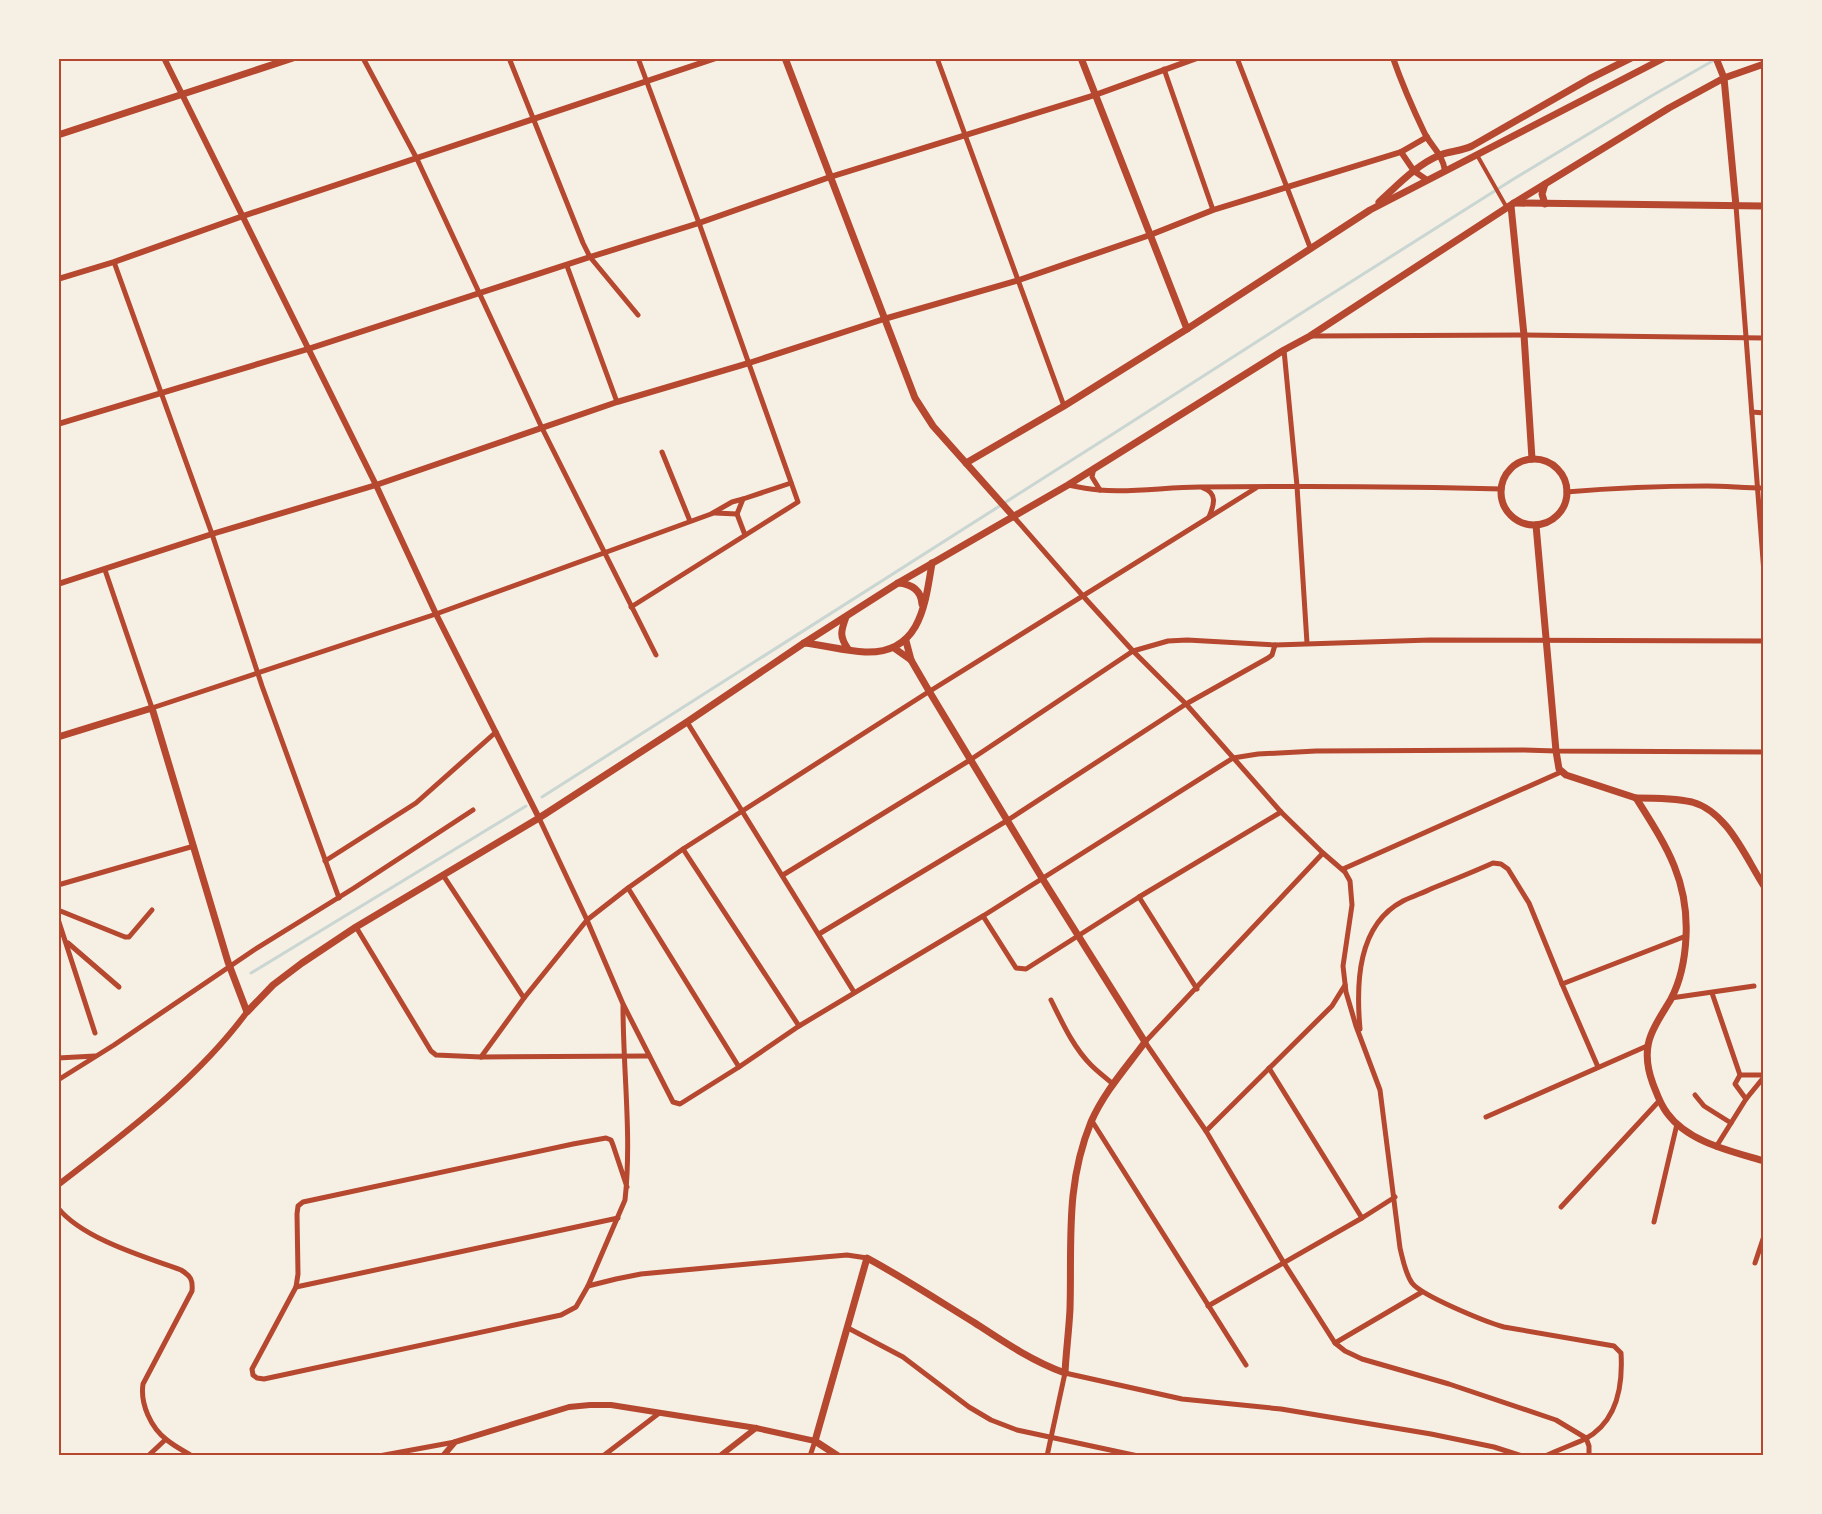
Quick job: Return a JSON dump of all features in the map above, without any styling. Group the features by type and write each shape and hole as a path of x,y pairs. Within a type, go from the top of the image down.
{"main road":[{"path":"58,135 293,58"},
{"path":"784,58 915,398 933,426 1014,517"},
{"path":"1081,58 1187,329"},
{"path":"1370,210 1414,171 1441,154 1460,151 1479,143 1589,79 1631,58"},
{"path":"966,464 1187,329 1370,210 1664,58"},
{"path":"1716,58 1724,76 1736,206"},
{"path":"58,737 152,708 230,968 247,1012 273,985 356,927 539,818 898,583 1068,485 1310,336 1510,206 1669,108 1724,76 1764,64"},
{"path":"1589,79 1589,86 1595,93"},
{"path":"1545,184 1542,194 1545,204"},
{"path":"1510,206 1545,204 1764,206"},
{"path":"1510,206 1524,335 1532,459"},
{"path":"1532,459 1553,466 1563,478 1566,492 1566,499 1560,512 1549,521 1536,525 1518,521 1510,515 1502,498 1503,481 1511,468 1532,459"},
{"path":"1536,525 1556,751 1561,772 1636,798 1674,799 1693,802 1707,809 1728,829 1763,884"},
{"path":"804,643 864,652 894,648 906,641 915,628 923,609 932,563"},
{"path":"898,583 915,588 922,597 923,609"},
{"path":"846,616 841,633 842,641 848,649"},
{"path":"838,1455 815,1441 867,1257 1014,1348 1046,1366 1065,1373 1070,1312 1073,1188 1078,1162 1092,1121 1113,1084 1145,1042 970,760 911,660 906,641"},
{"path":"894,648 911,660"},
{"path":"1636,798 1659,835 1678,873 1684,895 1686,936 1682,965 1671,998 1657,1021 1647,1046 1650,1077 1666,1112 1677,1124 1716,1147 1764,1161"}],"street":[{"path":"164,58 376,484 436,614 539,818 623,1004 673,1102 680,1104 740,1067 799,1026 983,916 1233,758 1258,754 1316,751 1764,752"},
{"path":"363,58 417,159 542,428 656,656"},
{"path":"509,58 590,257 638,315"},
{"path":"631,607 798,502 638,58"},
{"path":"58,279 716,58"},
{"path":"936,58 1064,406"},
{"path":"58,424 308,349 567,266 830,177 1095,95 1197,58"},
{"path":"1237,58 1310,247"},
{"path":"1393,58 1427,136 1441,154 1445,171"},
{"path":"1164,69 1213,210"},
{"path":"58,584 376,484 617,402 749,363 884,319 1019,280 1213,210 1401,152 1427,136"},
{"path":"1401,152 1414,171 1427,180"},
{"path":"1476,155 1500,195 1510,206"},
{"path":"1736,206 1760,488 1764,573"},
{"path":"114,262 339,898"},
{"path":"567,266 617,402"},
{"path":"1310,336 1524,335 1764,338"},
{"path":"1284,350 1307,643"},
{"path":"1752,412 1764,413"},
{"path":"662,452 690,521"},
{"path":"1094,468 1092,477 1100,490"},
{"path":"105,570 152,708 436,614 690,521 732,502 791,483"},
{"path":"1068,485 1100,490 1296,486 1502,489"},
{"path":"1198,487 1208,489 1214,500 1208,519"},
{"path":"1566,492 1652,487 1760,488"},
{"path":"481,1057 524,998 587,920 628,888 683,849 929,691 1256,488"},
{"path":"742,499 737,514 745,535"},
{"path":"711,513 737,514"},
{"path":"1014,517 1083,596 1186,705 1281,812 1343,869 1350,881 1352,905 1343,966 1345,985 1350,1007 1380,1090 1403,1262 1413,1284 1422,1292 1489,1323 1614,1346 1621,1353 1621,1379 1615,1407 1601,1427 1586,1438 1545,1455"},
{"path":"783,875 970,760 1133,651 1168,641 1275,645 1547,639 1674,642 1764,641"},
{"path":"819,934 1008,820 1186,705 1268,658 1275,645"},
{"path":"687,722 854,992"},
{"path":"325,861 416,803 496,732"},
{"path":"1343,869 1561,772"},
{"path":"58,1080 254,950 339,898 473,810"},
{"path":"983,916 1016,968 1026,969 1139,897 1281,812"},
{"path":"58,885 194,846"},
{"path":"683,849 799,1026"},
{"path":"1323,853 1145,1042 1206,1131 1284,1263 1335,1343 1362,1359 1449,1384 1556,1420 1586,1438 1589,1455"},
{"path":"1360,1036 1358,990 1361,964 1372,932 1390,911 1402,902 1493,863 1501,864 1508,869 1529,903 1598,1067"},
{"path":"443,875 524,998"},
{"path":"628,888 740,1067"},
{"path":"1139,897 1197,989"},
{"path":"58,909 125,938 129,937 152,909"},
{"path":"58,919 95,1034"},
{"path":"356,927 431,1051 436,1055 442,1057 623,1058 650,1056"},
{"path":"1562,984 1686,936"},
{"path":"66,942 119,987"},
{"path":"1206,1131 1332,1006 1345,985"},
{"path":"1671,998 1754,986"},
{"path":"1712,993 1740,1075 1735,1084 1746,1099"},
{"path":"1051,1000 1062,1023 1081,1052 1091,1065 1113,1084"},
{"path":"623,1004 623,1058 629,1132 627,1187 625,1200 588,1286 576,1307 561,1315 264,1379 253,1375 252,1369 296,1287 298,1274 297,1214 298,1206 303,1202 606,1138 614,1145 627,1187"},
{"path":"58,1185 152,1110 210,1058 247,1012"},
{"path":"1486,1117 1647,1046"},
{"path":"58,1058 96,1056"},
{"path":"1269,1068 1362,1218"},
{"path":"1740,1075 1764,1076"},
{"path":"1716,1147 1746,1099 1764,1076"},
{"path":"1695,1095 1704,1106 1731,1123"},
{"path":"1561,1207 1660,1100"},
{"path":"1092,1121 1246,1365"},
{"path":"1654,1222 1677,1124"},
{"path":"1208,1306 1395,1197"},
{"path":"58,1208 69,1220 101,1239 181,1270 190,1276 193,1282 192,1291 143,1384 142,1393 147,1413 165,1440 192,1455"},
{"path":"296,1287 618,1218"},
{"path":"1755,1263 1764,1236"},
{"path":"588,1286 641,1274 847,1255 867,1257"},
{"path":"1335,1343 1422,1292"},
{"path":"848,1328 903,1357 969,1407 991,1420 1017,1430 1138,1455"},
{"path":"1047,1455 1065,1373 1182,1399 1281,1409 1465,1441 1522,1455"},
{"path":"379,1455 455,1442 569,1407 590,1405 756,1428 815,1441 810,1455"},
{"path":"603,1455 658,1414"},
{"path":"720,1455 756,1428"},
{"path":"148,1455 165,1440"},
{"path":"443,1455 455,1442"}],"waterway":[{"path":"542,797 1512,180 1716,59"},
{"path":"251,973 526,806"}]}
